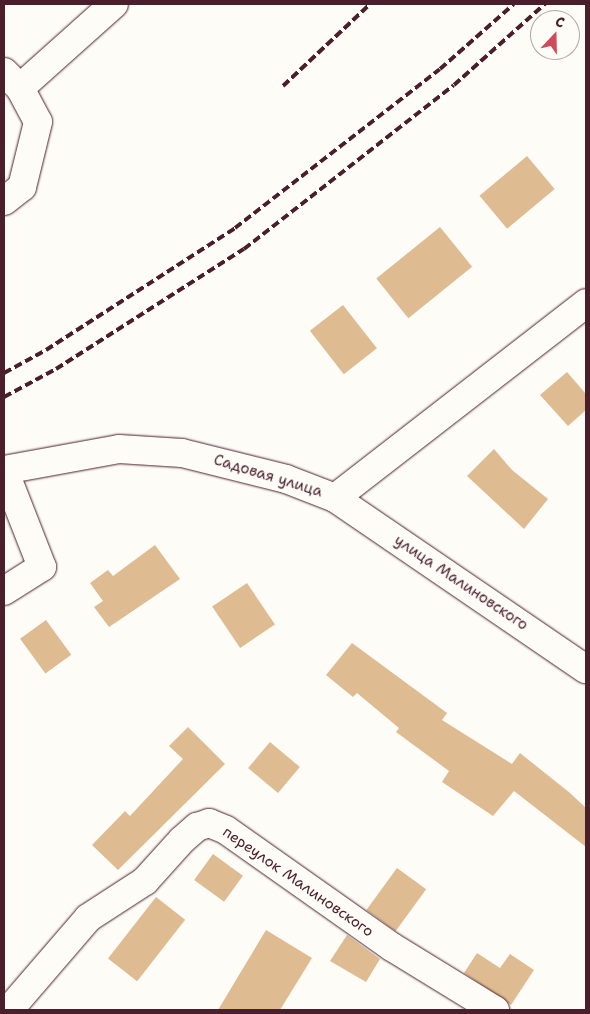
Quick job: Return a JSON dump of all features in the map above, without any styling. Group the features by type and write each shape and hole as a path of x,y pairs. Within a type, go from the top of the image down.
{"street":[{"path":"4,201 22,187 38,122 12,80 114,4"},
{"name":"Садовая улица","path":"4,470 119,449 182,453 230,462 335,498 586,302"},
{"path":"4,470 42,567 4,591"},
{"name":"улица Малиновского","path":"335,498 586,669"},
{"name":"переулок Малиновского","path":"9,1010 88,918 145,881 196,827 209,823 226,830 392,947 495,1010"}],"building":[{"path":"527,156 555,189 507,229 480,196"},
{"path":"440,227 472,267 408,318 376,279"},
{"path":"343,305 377,348 344,374 310,331"},
{"path":"567,372 586,394 586,410 568,426 540,395"},
{"path":"494,449 512,470 548,499 524,529 467,476"},
{"path":"155,545 180,579 109,627 94,607 103,601 90,583 108,570 113,576"},
{"path":"247,583 275,624 240,648 212,606"},
{"path":"46,620 71,655 45,674 20,639"},
{"path":"352,643 447,713 442,720 512,764 520,753 570,793 586,808 586,847 514,791 493,816 442,782 449,771 396,732 399,728 357,693 353,697 326,675"},
{"path":"188,727 225,764 118,870 92,845 125,811 130,816 183,759 169,746"},
{"path":"270,742 300,767 278,793 248,768"},
{"path":"213,854 243,876 224,902 194,880"},
{"path":"397,868 426,889 396,931 366,910"},
{"path":"156,897 185,920 137,981 108,958"},
{"path":"266,930 312,958 280,1010 218,1010"},
{"path":"347,935 380,959 366,982 330,961"},
{"path":"477,953 500,968 510,954 534,970 511,1005 464,973"}],"railway":[{"path":"283,86 370,4"},
{"path":"4,373 46,350 235,228 440,69 514,4"},
{"path":"4,397 56,369 244,249 454,85 545,4"}]}
